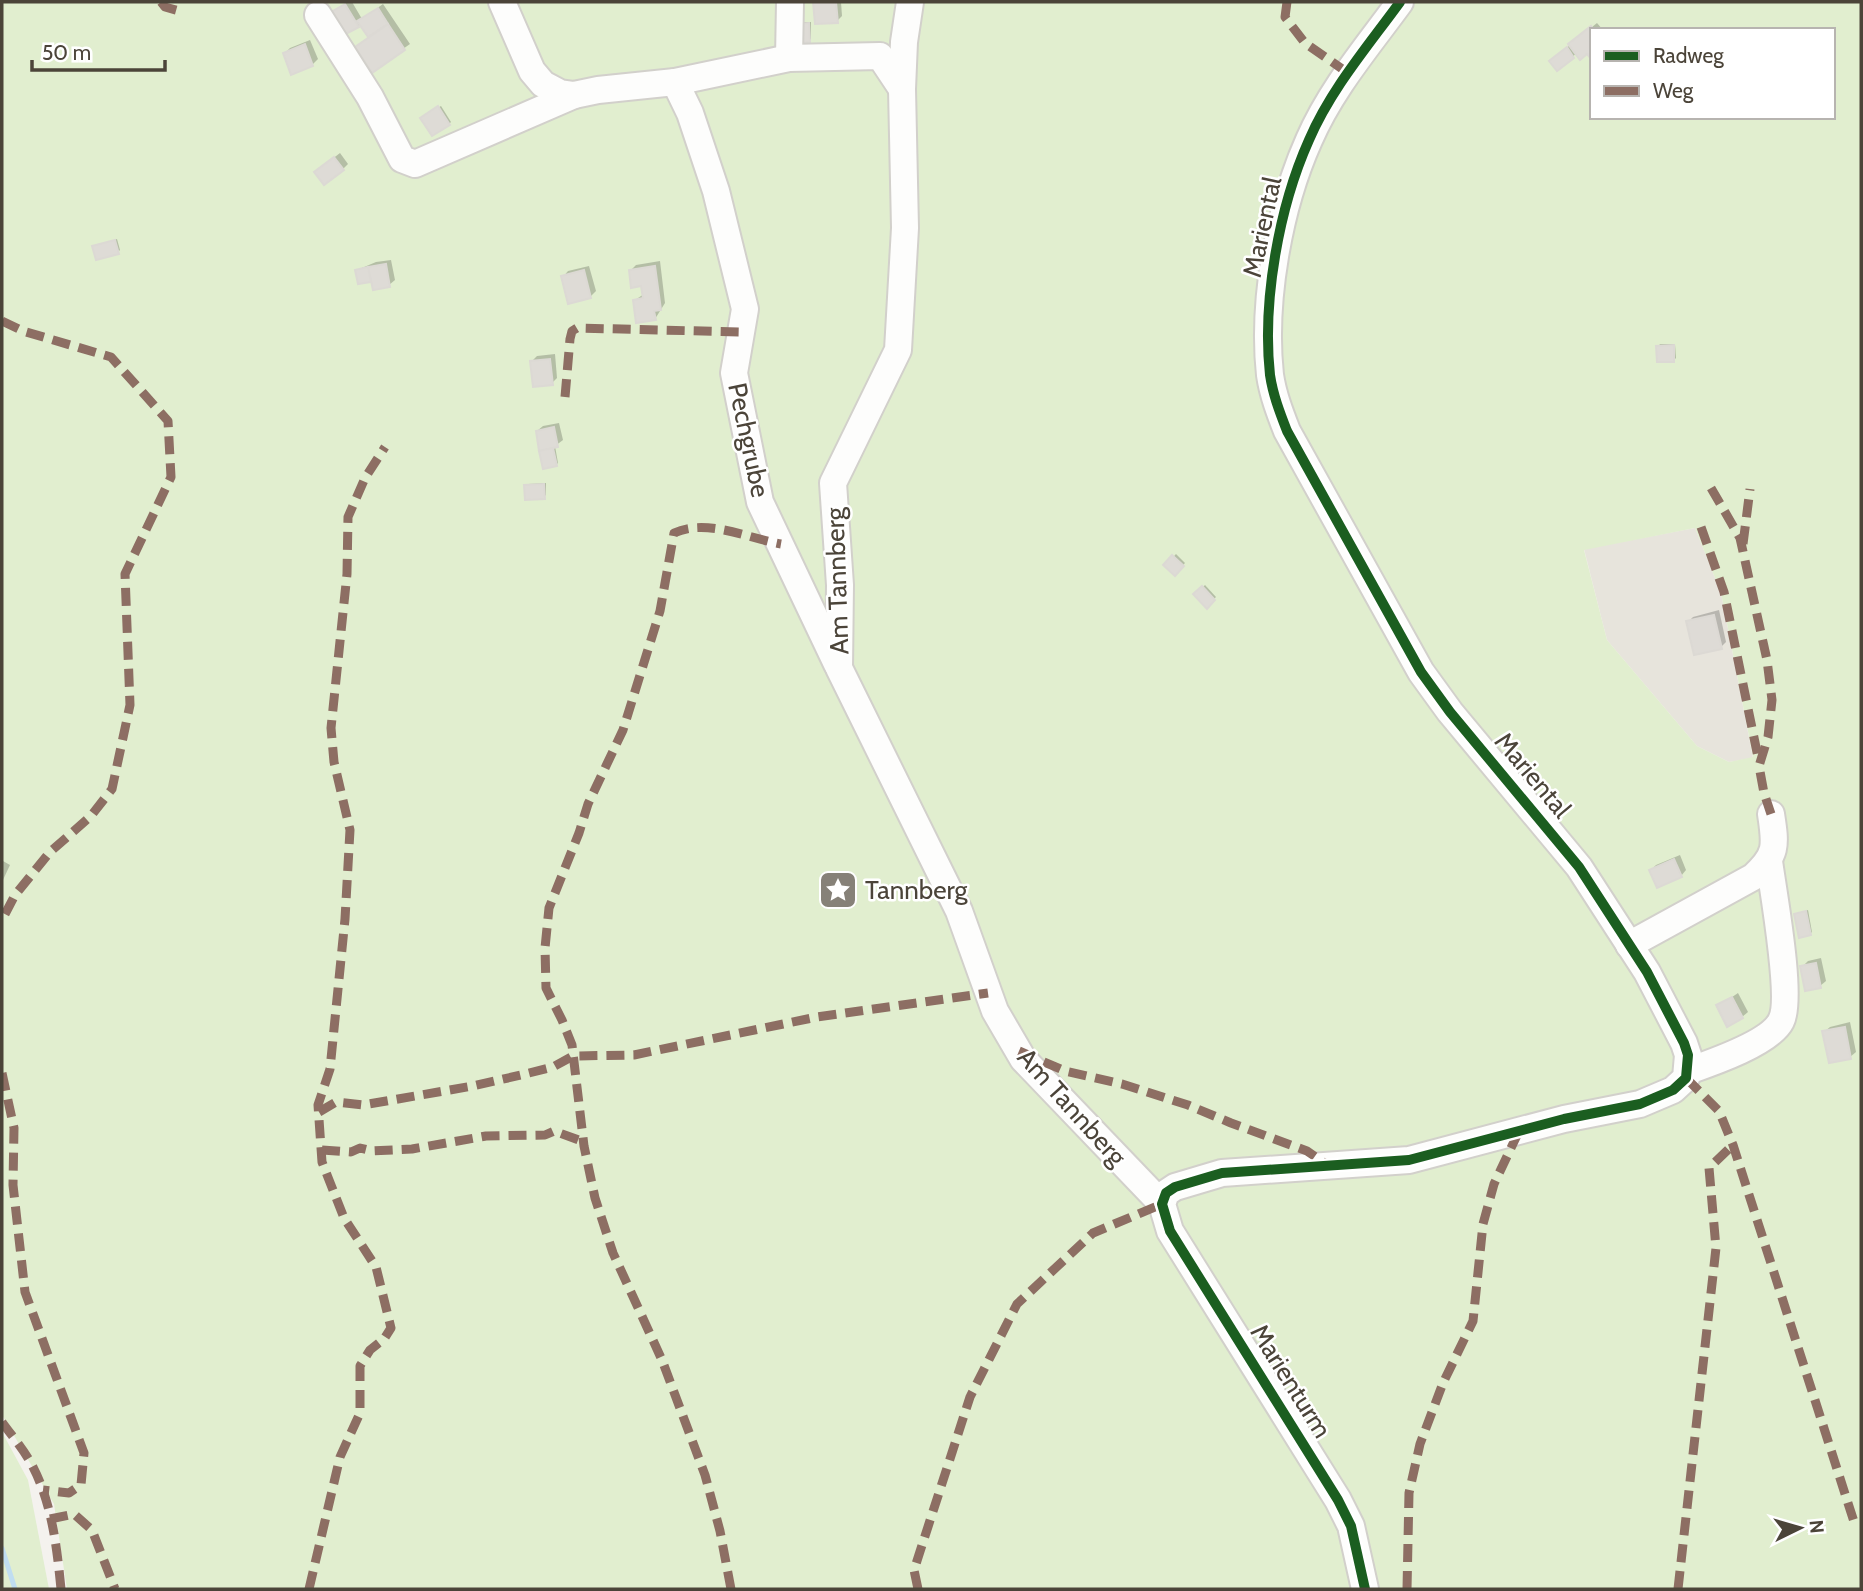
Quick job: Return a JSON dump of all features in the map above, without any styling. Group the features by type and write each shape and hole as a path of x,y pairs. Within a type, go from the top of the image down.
{"street":[{"path":"502,2 533,71 544,84 560,93 574,95"},
{"path":"789,58 790,2"},
{"name":"Am Tannberg","path":"910,2 904,42 902,89 905,228 898,350 833,483 840,584 839,668 959,911 995,1011 1023,1059 1162,1204"},
{"name":"Mariental","path":"1400,2 1344,78 1309,139 1293,184 1281,228 1270,302 1270,375 1276,404 1287,431 1421,672 1450,712 1579,867 1678,1028 1688,1055 1688,1071"},
{"path":"317,15 370,97 402,159 415,164 574,95 675,82 789,58 880,56 902,89"},
{"name":"Pechgrube","path":"675,82 690,113 716,191 745,309 734,373 760,502 839,668"},
{"path":"1629,945 1753,877 1773,854 1775,839 1771,814"},
{"path":"1162,1204 1166,1193 1175,1187 1222,1174 1409,1160 1564,1119 1640,1104 1673,1090 1686,1078 1688,1071 1729,1056 1770,1033 1781,1023 1786,1008 1785,982 1769,861"},
{"name":"Marienturm","path":"1162,1204 1170,1231 1338,1500 1351,1526 1365,1589"}],"shaded area":[{"path":"1695,528 1721,593 1753,758 1729,762 1697,746 1607,640 1584,549"}],"green space":[{"path":"2,2 1861,2 1861,1589 67,1589 54,1504 2,1415","holes":["1695,528 1721,593 1753,757 1729,762 1697,746 1607,640 1584,550"]},
{"path":"2,1432 28,1480 49,1589 2,1589"}],"building":[{"path":"813,2 836,2 838,23 815,24"},
{"path":"345,4 359,27 344,35 331,12"},
{"path":"378,8 388,24 368,37 357,21"},
{"path":"809,23 810,42 793,43 792,24"},
{"path":"388,24 405,50 372,73 355,47"},
{"path":"1591,26 1592,28 1590,28 1590,58 1587,54 1580,60 1568,44"},
{"path":"305,44 313,66 291,75 283,53"},
{"path":"1567,47 1574,58 1557,71 1549,61"},
{"path":"438,106 450,125 432,136 420,118"},
{"path":"334,157 344,170 324,185 314,172"},
{"path":"115,240 119,254 96,260 92,246"},
{"path":"386,264 390,287 373,290 368,267"},
{"path":"655,266 661,310 654,311 656,320 636,323 633,300 643,298 641,286 631,288 629,270"},
{"path":"368,267 371,282 358,284 355,270"},
{"path":"584,270 591,298 568,304 561,276"},
{"path":"1674,345 1674,362 1657,362 1656,346"},
{"path":"550,359 553,385 533,387 530,361"},
{"path":"554,427 558,447 539,451 536,431"},
{"path":"553,448 557,466 543,469 539,451"},
{"path":"544,484 545,499 525,500 524,485"},
{"path":"1172,555 1184,566 1175,576 1163,565"},
{"path":"1202,586 1215,600 1207,609 1193,594"},
{"path":"1714,615 1722,649 1694,655 1686,621"},
{"path":"1674,859 1682,877 1657,888 1649,870"},
{"path":"1806,911 1811,935 1799,938 1794,914"},
{"path":"1816,963 1821,988 1805,991 1800,966"},
{"path":"1732,997 1743,1018 1727,1027 1716,1005"},
{"path":"1845,1027 1851,1059 1829,1063 1822,1031"}],"waterway":[{"path":"2,1548 15,1589"}],"marked path":[{"path":"161,2 165,7 183,12"},
{"path":"1287,2 1285,17 1305,43 1348,73"},
{"path":"2,321 23,331 111,357 168,421 171,477 125,574 130,705 112,789 91,816 50,852 15,895 2,920"},
{"path":"565,397 570,339 572,331 577,328 741,332"},
{"path":"309,1589 340,1457 360,1413 360,1366 370,1350 384,1339 391,1328 376,1267 344,1218 322,1162 318,1105 330,1069 345,919 350,830 334,762 331,728 347,574 348,517 365,478 385,447"},
{"path":"1711,488 1740,538 1767,660 1772,700 1768,737 1759,766 1771,814"},
{"path":"1743,544 1750,489"},
{"path":"1701,527 1724,592 1759,762"},
{"path":"731,1589 720,1531 705,1475 662,1360 613,1253 595,1198 584,1146 572,1045 546,988 545,948 549,908 588,804 623,730 660,611 674,533 687,529 713,528 781,544"},
{"path":"319,1112 336,1102 363,1105 473,1086 553,1067 573,1056 634,1055 817,1017 988,993"},
{"path":"1019,1051 1065,1071 1122,1084 1188,1105 1307,1151 1326,1164"},
{"path":"2,1073 14,1128 13,1185 25,1292 84,1453 81,1485 69,1493 43,1490"},
{"path":"1686,1078 1719,1111 1733,1145 1856,1528"},
{"path":"322,1150 351,1152 360,1148 372,1151 412,1149 486,1136 545,1135 554,1131 584,1142"},
{"path":"1407,1589 1409,1493 1420,1444 1443,1383 1473,1321 1483,1224 1494,1184 1519,1131"},
{"path":"1678,1589 1716,1248 1709,1168 1733,1145"},
{"path":"918,1589 914,1570 970,1397 1017,1304 1093,1233 1162,1204"},
{"path":"2,1422 30,1461 45,1496 61,1589"},
{"path":"50,1519 74,1514 92,1530 115,1589"}],"cycle path":[{"path":"1365,1589 1351,1526 1338,1500 1170,1231 1162,1204 1166,1193 1175,1187 1222,1173 1409,1160 1564,1119 1640,1104 1673,1090 1686,1078 1688,1055 1647,972 1579,867 1450,712 1421,672 1287,431 1275,397 1270,375 1268,316 1281,224 1298,166 1328,103 1400,2"}],"place":[{"name":"Tannberg","path":"838,890"}]}
